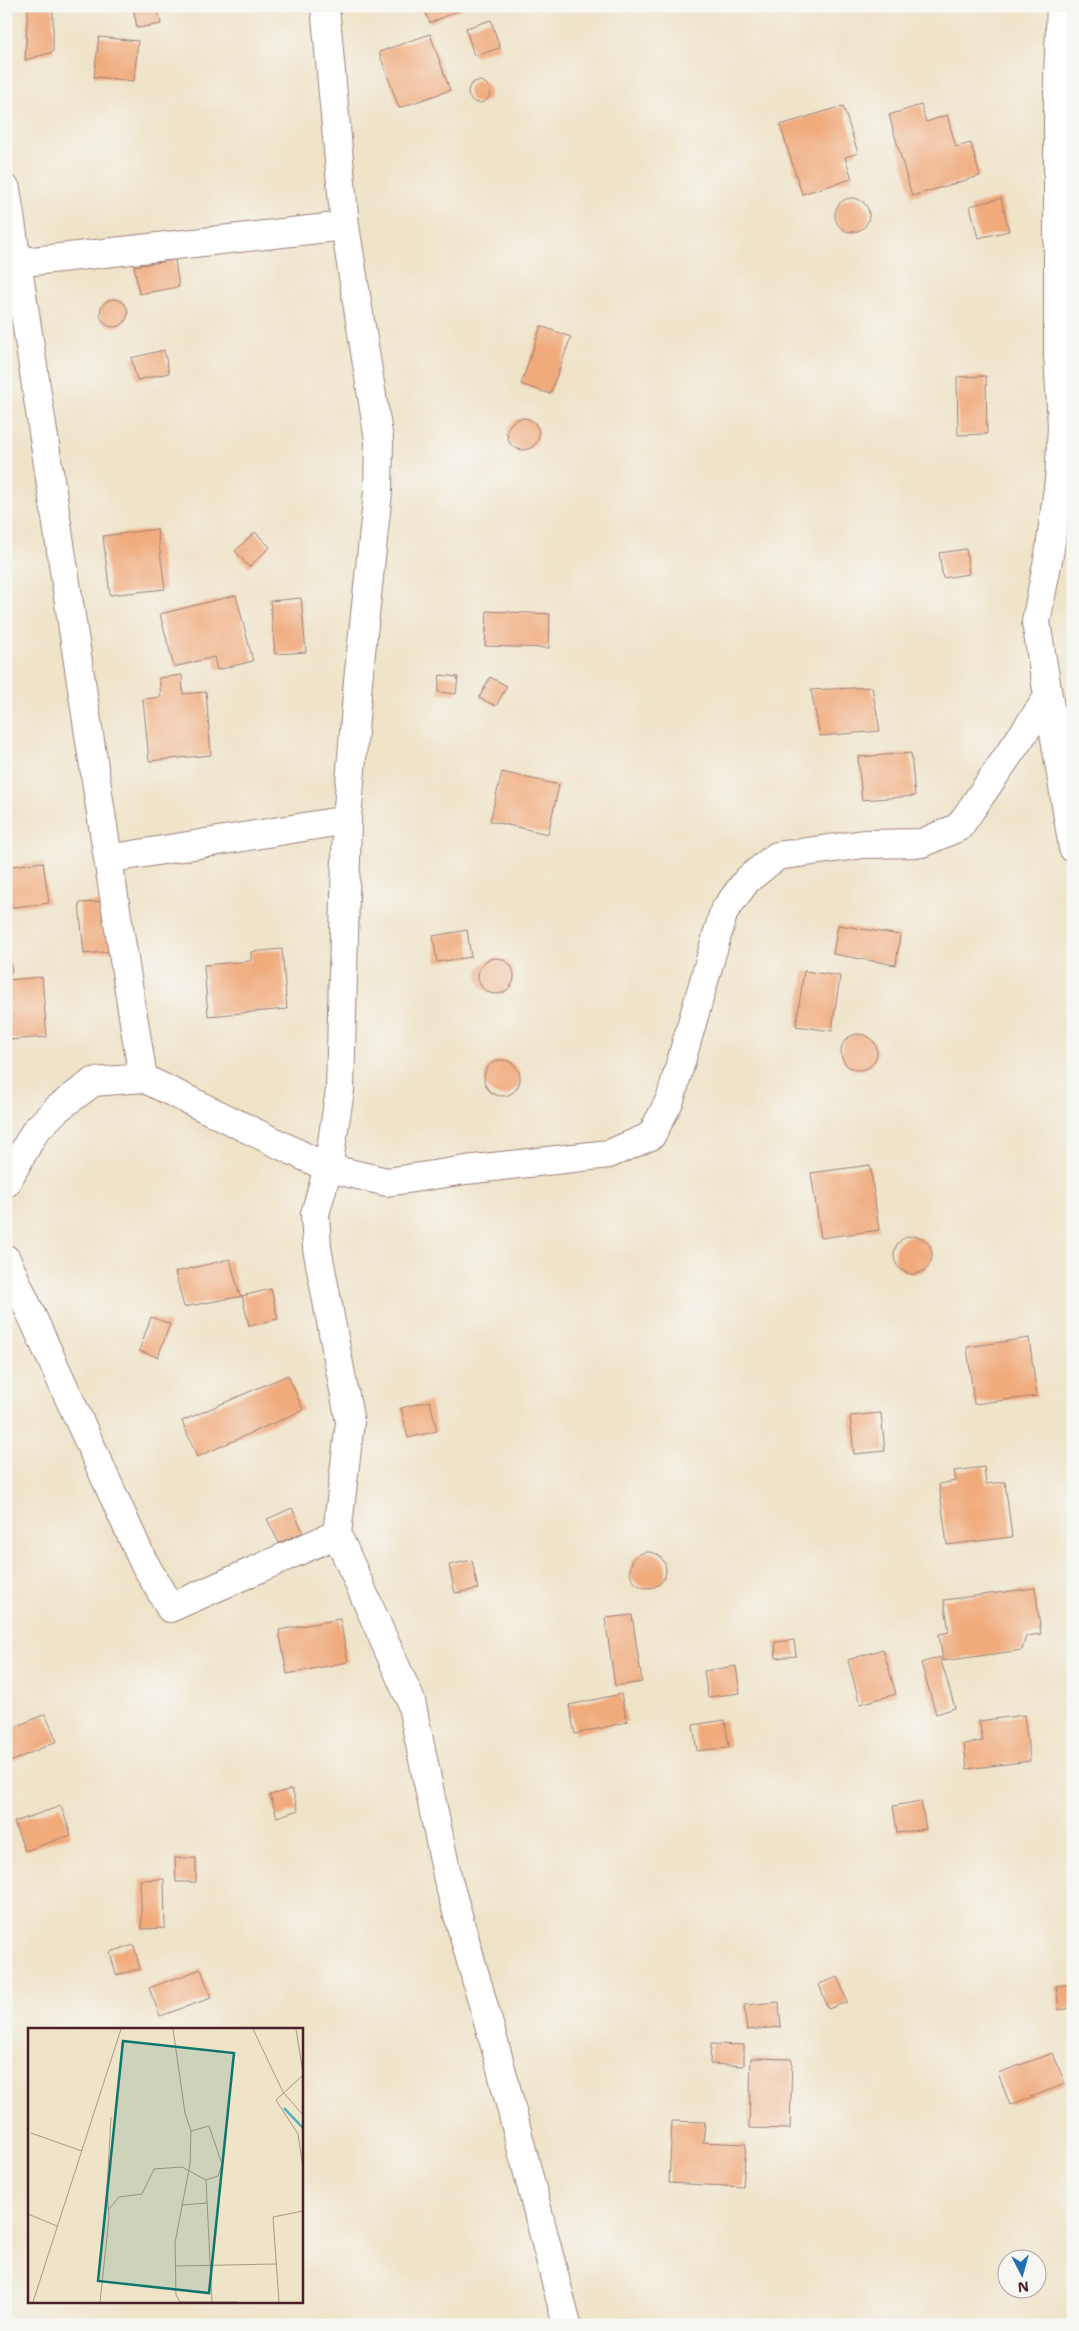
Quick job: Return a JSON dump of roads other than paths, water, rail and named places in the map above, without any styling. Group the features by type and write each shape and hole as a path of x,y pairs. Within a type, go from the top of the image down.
{"street":[{"path":"325,6 345,226 379,440 378,492 358,681 347,820 340,1090 328,1168 314,1214 316,1248 350,1422 337,1534 411,1701 448,1880 497,2053 567,2325"},
{"path":"1061,6 1058,76 1058,355 1062,426 1059,480 1050,549 1036,622 1047,700 1073,848"},
{"path":"6,189 12,263 143,1078"},
{"path":"12,263 345,226"},
{"path":"6,1183 35,1131 57,1109 93,1082 143,1078 328,1168 386,1182 466,1170 609,1154 651,1136 670,1100 724,911 747,880 777,856 864,844 922,843 959,827 1047,700"},
{"path":"108,859 347,820"},
{"path":"6,1259 142,1559 170,1608 337,1534"}]}
